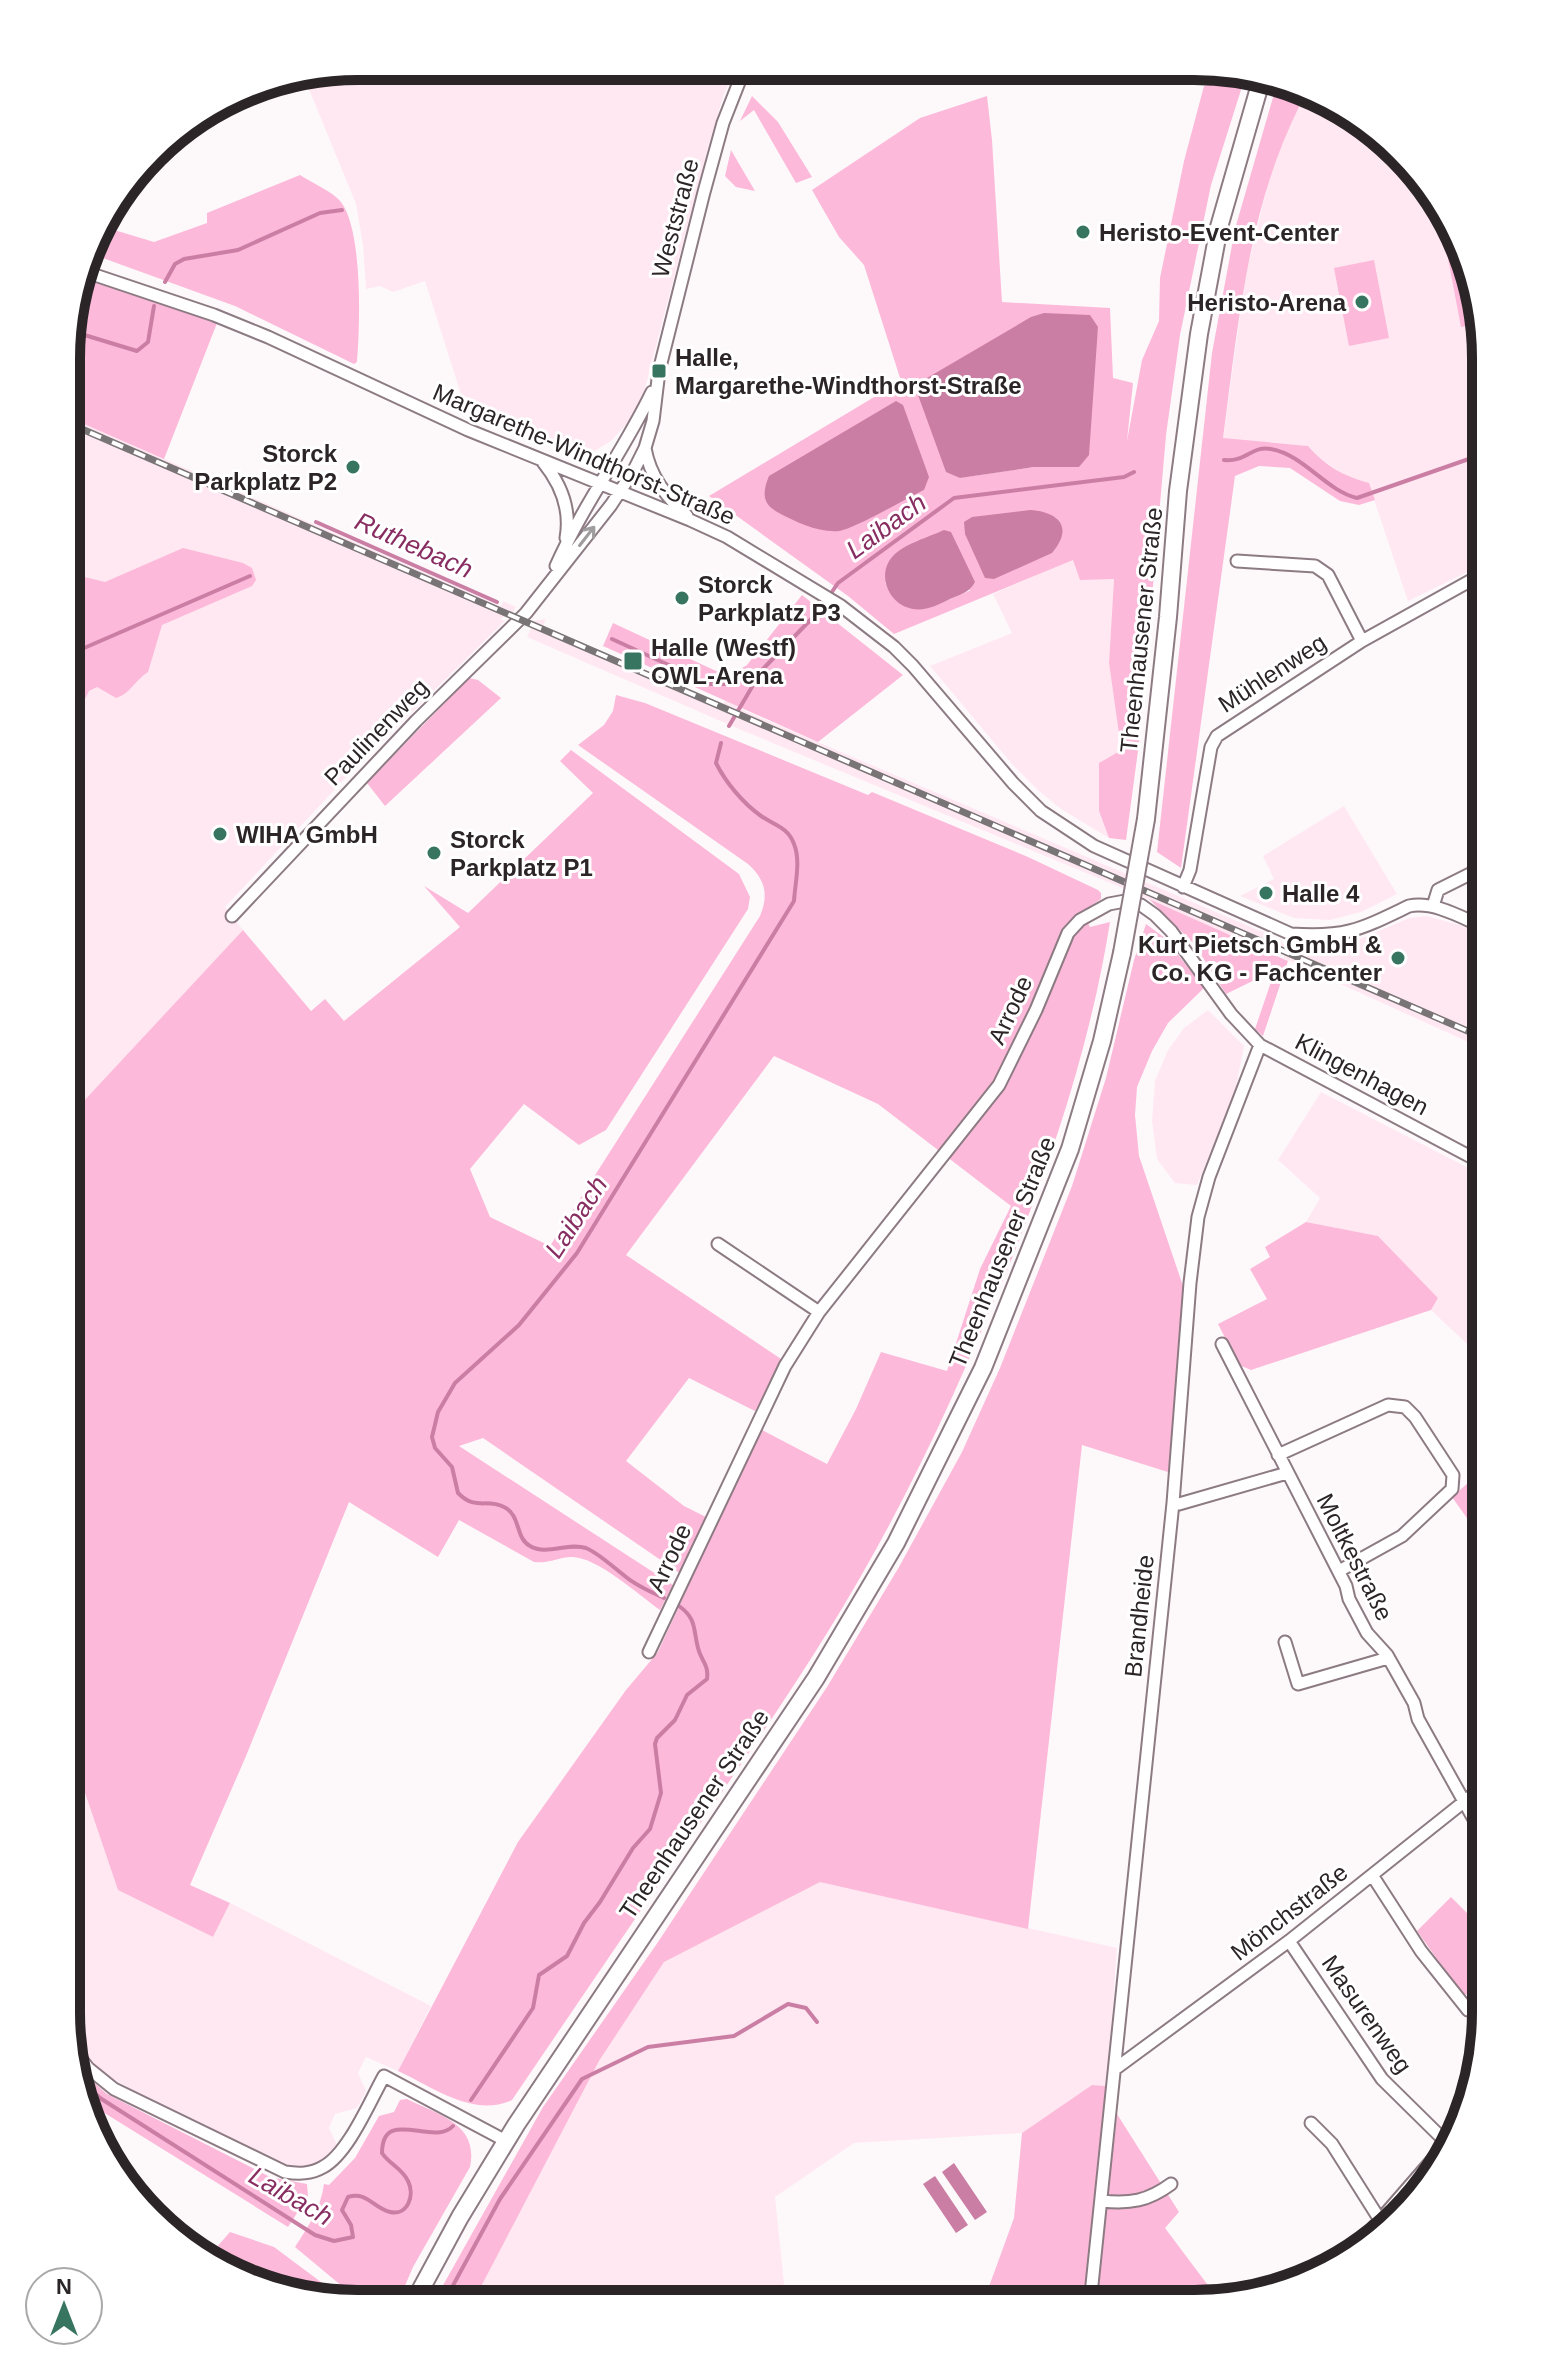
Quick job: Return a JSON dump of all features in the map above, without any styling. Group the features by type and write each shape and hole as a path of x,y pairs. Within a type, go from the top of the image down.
{"main road":[{"name":"Theenhausener Straße","path":"420,2290 506,2141 816,1678 904,1529 983,1368 1070,1149 1102,1041 1122,953 1146,819 1178,491 1199,334 1219,227 1259,88"}],"street":[{"name":"Weststraße","path":"620,492 645,448 653,421 656,383 708,178 723,123 740,80"},
{"name":"Margarethe-Windthorst-Straße","path":"93,275 254,332 468,430 727,537 817,590 894,647 1041,811 1094,846 1291,934 1347,934 1409,906 1433,906"},
{"name":"Weststraße","path":"599,484 656,383"},
{"path":"645,448 651,473 669,499 690,520"},
{"name":"Paulinenweg","path":"541,460 556,479 569,518 565,547"},
{"name":"Paulinenweg","path":"551,578 599,484"},
{"name":"Paulinenweg","path":"232,916 416,721 526,613 620,492"},
{"name":"Mühlenweg","path":"1237,561 1315,566 1328,575 1362,641"},
{"name":"Mühlenweg","path":"1183,887 1190,870 1213,740 1362,641 1472,580"},
{"path":"1472,873 1438,890 1433,906 1472,922"},
{"name":"Arrode","path":"649,1652 785,1366 819,1312 999,1085 1036,1010 1068,933 1080,920 1094,910 1125,901 1141,905 1171,931 1231,1014 1260,1045"},
{"name":"Klingenhagen","path":"1260,1045 1472,1157"},
{"name":"Brandheide","path":"1092,2290 1173,1503 1198,1217 1209,1177 1260,1045"},
{"path":"718,1244 819,1312"},
{"name":"Moltkestraße","path":"1222,1344 1339,1571 1367,1633 1388,1658 1471,1816"},
{"path":"1278,1455 1388,1405 1405,1407 1415,1417 1453,1475 1452,1489 1402,1536 1339,1571"},
{"path":"1173,1503 1287,1473"},
{"name":"Moltkestraße","path":"1285,1642 1298,1684 1388,1658"},
{"name":"Mönchstraße","path":"1115,2069 1289,1941 1471,1798"},
{"path":"1372,1875 1421,1951 1468,2010"},
{"name":"Masurenweg","path":"1289,1941 1382,2079 1441,2138"},
{"path":"85,2064 114,2089 285,2172 315,2171 332,2161 354,2131 384,2076 506,2141"},
{"path":"1311,2123 1332,2144 1379,2219"},
{"path":"1102,2201 1126,2203 1143,2200 1171,2184"},
{"path":"1393,2205 1411,2184"}],"shaded area":[{"path":"358,80 730,80 708,147 644,392 631,419 611,441 591,453 575,455 467,413 425,281 393,292 380,286 366,289 356,204 307,84"},
{"path":"1221,82 1243,84 1211,185 1180,335 1166,435 1140,736 1126,840 1109,838 1099,811 1099,763 1118,752 1120,741 1109,663 1114,579 1080,580 1073,560 894,634 848,596 709,496 901,381 864,265 839,237 812,190 920,118 987,96 1002,302 1110,308 1113,378 1133,383 1127,441 1142,360 1159,321 1160,278 1184,161 1204,86","holes":["1098,327 1079,467 1034,467 959,478","885,582 971,590 935,605 912,608 892,596"]},
{"path":"1275,92 1294,99 1300,105 1268,184 1248,268 1223,438 1308,446 1336,469 1369,483 1375,500 1359,505 1340,501 1290,468 1259,466 1235,476 1181,868 1157,852 1212,353 1235,229"},
{"path":"752,96 778,122 812,177 796,183 754,110 740,121"},
{"path":"1302,102 1333,117 1390,162 1435,219 1451,252 1467,304 1472,358 1472,570 1408,601 1369,484 1351,479 1319,458 1308,446 1223,439 1245,279 1268,183 1286,133"},
{"path":"731,150 755,191 736,187 725,176"},
{"path":"300,175 337,198 348,216 357,256 357,362 354,364 235,306 99,257 112,229 154,242 207,223 207,213"},
{"path":"1446,248 1449,248 1457,269 1470,325 1461,327"},
{"path":"1374,260 1389,338 1349,346 1334,268"},
{"path":"91,281 217,323 164,459 80,422 82,322"},
{"path":"1044,313 1090,315 1098,327 1089,455 1079,467 1034,467 960,478 946,472 918,395 927,378 1031,317"},
{"path":"896,401 903,405 929,477 924,490 839,531 808,526 769,506 765,488 769,476"},
{"path":"80,422 501,606 503,601 516,607 500,619 505,621 351,772 225,907 243,930 80,1105"},
{"path":"1030,510 1049,514 1060,522 1062,536 1059,544 1052,553 994,579 985,578 965,534 964,522 972,517"},
{"path":"944,530 951,532 975,582 964,593 932,607 913,609 897,602 885,580 888,563 904,548"},
{"path":"183,548 243,563 252,568 256,580 252,586 162,625 148,672 125,693 116,698 97,687 89,691 80,702 80,576 105,582"},
{"path":"1073,559 1114,579 1109,663 1120,741 1118,752 1099,763 1099,811 1109,838 1061,809 1039,791 1012,764 930,666 1012,633 993,594"},
{"path":"802,595 903,675 818,742 603,646 613,623 716,671 732,672 747,665"},
{"path":"546,619 543,626 723,704 726,699 745,711 1279,939 1285,946 1280,957 527,637 534,621"},
{"path":"469,678 478,680 501,698 385,806 367,783"},
{"path":"616,695 645,703 1028,857 1098,890 1101,899 1082,912 1090,927 1110,922 1081,1055 1040,1184 957,1386 882,1539 778,1710 512,2100 483,2105 439,2092 398,2071 518,1842 626,1690 658,1652 760,1429 827,1464 881,1352 947,1371 980,1269 1011,1206 878,1104 774,1056 626,1255 784,1361 755,1411 689,1378 626,1461 684,1506 708,1518 681,1574 483,1438 459,1446 673,1585 660,1610 593,1563 572,1557 534,1562 459,1520 438,1557 349,1502 190,1885 230,1903 213,1937 118,1890 80,1778 80,1105 243,930 311,1011 325,999 344,1021 460,927 424,886 468,913 593,793 560,761 571,750 739,874 750,897 748,909 606,1130 579,1145 524,1104 470,1169 490,1217 550,1246 760,916 765,894 762,882 748,864 578,745 604,725 613,711"},
{"path":"1344,806 1397,894 1361,912 1330,920 1294,918 1240,896 1274,879 1263,856"},
{"path":"1149,899 1288,961 1263,1036 1255,1029 1271,982 1269,973 1226,994 1195,945"},
{"path":"1427,916 1472,930 1472,1043 1283,958 1288,947 1292,949 1297,944 1351,943 1409,918"},
{"path":"1146,924 1165,938 1204,988 1168,1023 1152,1051 1137,1087 1135,1115 1139,1156 1183,1286 1171,1473 1082,1445 1028,1929 820,1882 664,1962 599,2061 479,2290 440,2290 543,2107 656,1945 827,1687 899,1567 962,1452 1000,1368 1072,1186 1106,1078 1134,960"},
{"path":"1208,1010 1244,1046 1235,1092 1197,1185 1175,1183 1157,1159 1152,1121 1155,1081 1168,1050 1184,1028"},
{"path":"1321,1092 1472,1170 1471,1348 1431,1310 1438,1298 1378,1236 1306,1222 1320,1198 1278,1160"},
{"path":"1306,1222 1378,1236 1438,1298 1431,1310 1251,1370 1239,1365 1218,1324 1267,1299 1250,1269 1270,1257 1265,1247"},
{"path":"1471,1480 1471,1524 1452,1497"},
{"path":"80,1778 118,1890 213,1937 230,1903 431,2006 398,2071 366,2057 358,2073 366,2091 357,2108 335,2114 329,2128 337,2145 323,2161 303,2167 282,2165 127,2087 91,2061 82,2046 80,2012"},
{"path":"820,1881 1117,1948 1107,2086 1092,2085 1022,2133 854,2143 775,2197 785,2290 479,2290 599,2061 664,1962"},
{"path":"1451,1897 1471,1917 1471,1995 1462,1994 1417,1931"},
{"path":"88,2078 107,2094 270,2177 307,2184 308,2196 288,2227 98,2109"},
{"path":"1092,2085 1107,2086 1085,2290 988,2290 1014,2218 1022,2133"},
{"path":"407,2099 454,2123 468,2140 470,2167 403,2290 344,2289 295,2247 317,2209 324,2184 329,2185 355,2158 379,2116 394,2112 400,2100"},
{"path":"1117,2114 1179,2212 1165,2228 1210,2288 1097,2290"},
{"path":"954,2163 987,2212 975,2220 942,2172"},
{"path":"935,2176 968,2225 956,2233 923,2184"},
{"path":"230,2232 274,2247 330,2288 286,2281 252,2269 214,2250"}],"waterway":[{"path":"165,282 175,264 184,259 238,250 320,213 342,210"},
{"path":"81,334 137,351 148,342 154,306"},
{"name":"Laibach","path":"1224,460 1238,459 1264,448 1283,452 1335,488 1357,498 1472,458"},
{"name":"Laibach","path":"729,726 762,670 819,611 838,583 954,498 1124,477 1134,472"},
{"name":"Ruthebach","path":"316,522 497,602"},
{"name":"Ruthebach","path":"80,650 250,576"},
{"name":"Ruthebach","path":"612,639 710,684 729,684 760,671"},
{"name":"Laibach","path":"664,1598 635,1583 586,1548 543,1550 530,1546 522,1538 513,1515 504,1507 470,1502 458,1493 452,1467 435,1448 432,1437 438,1412 455,1383 519,1325 577,1253 794,901 797,858 791,838 754,811 730,785 716,763 721,743"},
{"name":"Laibach","path":"471,2100 533,2008 539,1975 567,1956 584,1923 633,1848 650,1829 661,1793 655,1744 657,1738 675,1720 687,1695 707,1679 692,1620 679,1606"},
{"path":"451,2290 500,2199 582,2079 648,2047 734,2036 788,2004 806,2008 817,2022"},
{"name":"Laibach","path":"92,2090 315,2235 334,2241 353,2237 351,2225 342,2210 348,2197 360,2196 390,2212 401,2211 408,2203 411,2192 408,2181 382,2153 384,2139 390,2132 399,2129 434,2132 453,2126"}],"railway":[{"path":"80,428 1472,1033"}],"place":[{"name":"Heristo-Event-Center","path":"1083,232"},
{"name":"Heristo-Arena","path":"1362,302"},
{"name":"Halle, Margarethe-Windthorst-Straße","path":"659,371"},
{"name":"Storck Parkplatz P2","path":"353,467"},
{"name":"Storck Parkplatz P3","path":"682,598"},
{"name":"Halle (Westf) OWL-Arena","path":"633,661"},
{"name":"WIHA GmbH","path":"220,834"},
{"name":"Storck Parkplatz P1","path":"434,853"},
{"name":"Halle 4","path":"1266,893"},
{"name":"Kurt Pietsch GmbH & Co. KG - Fachcenter","path":"1398,958"}]}
